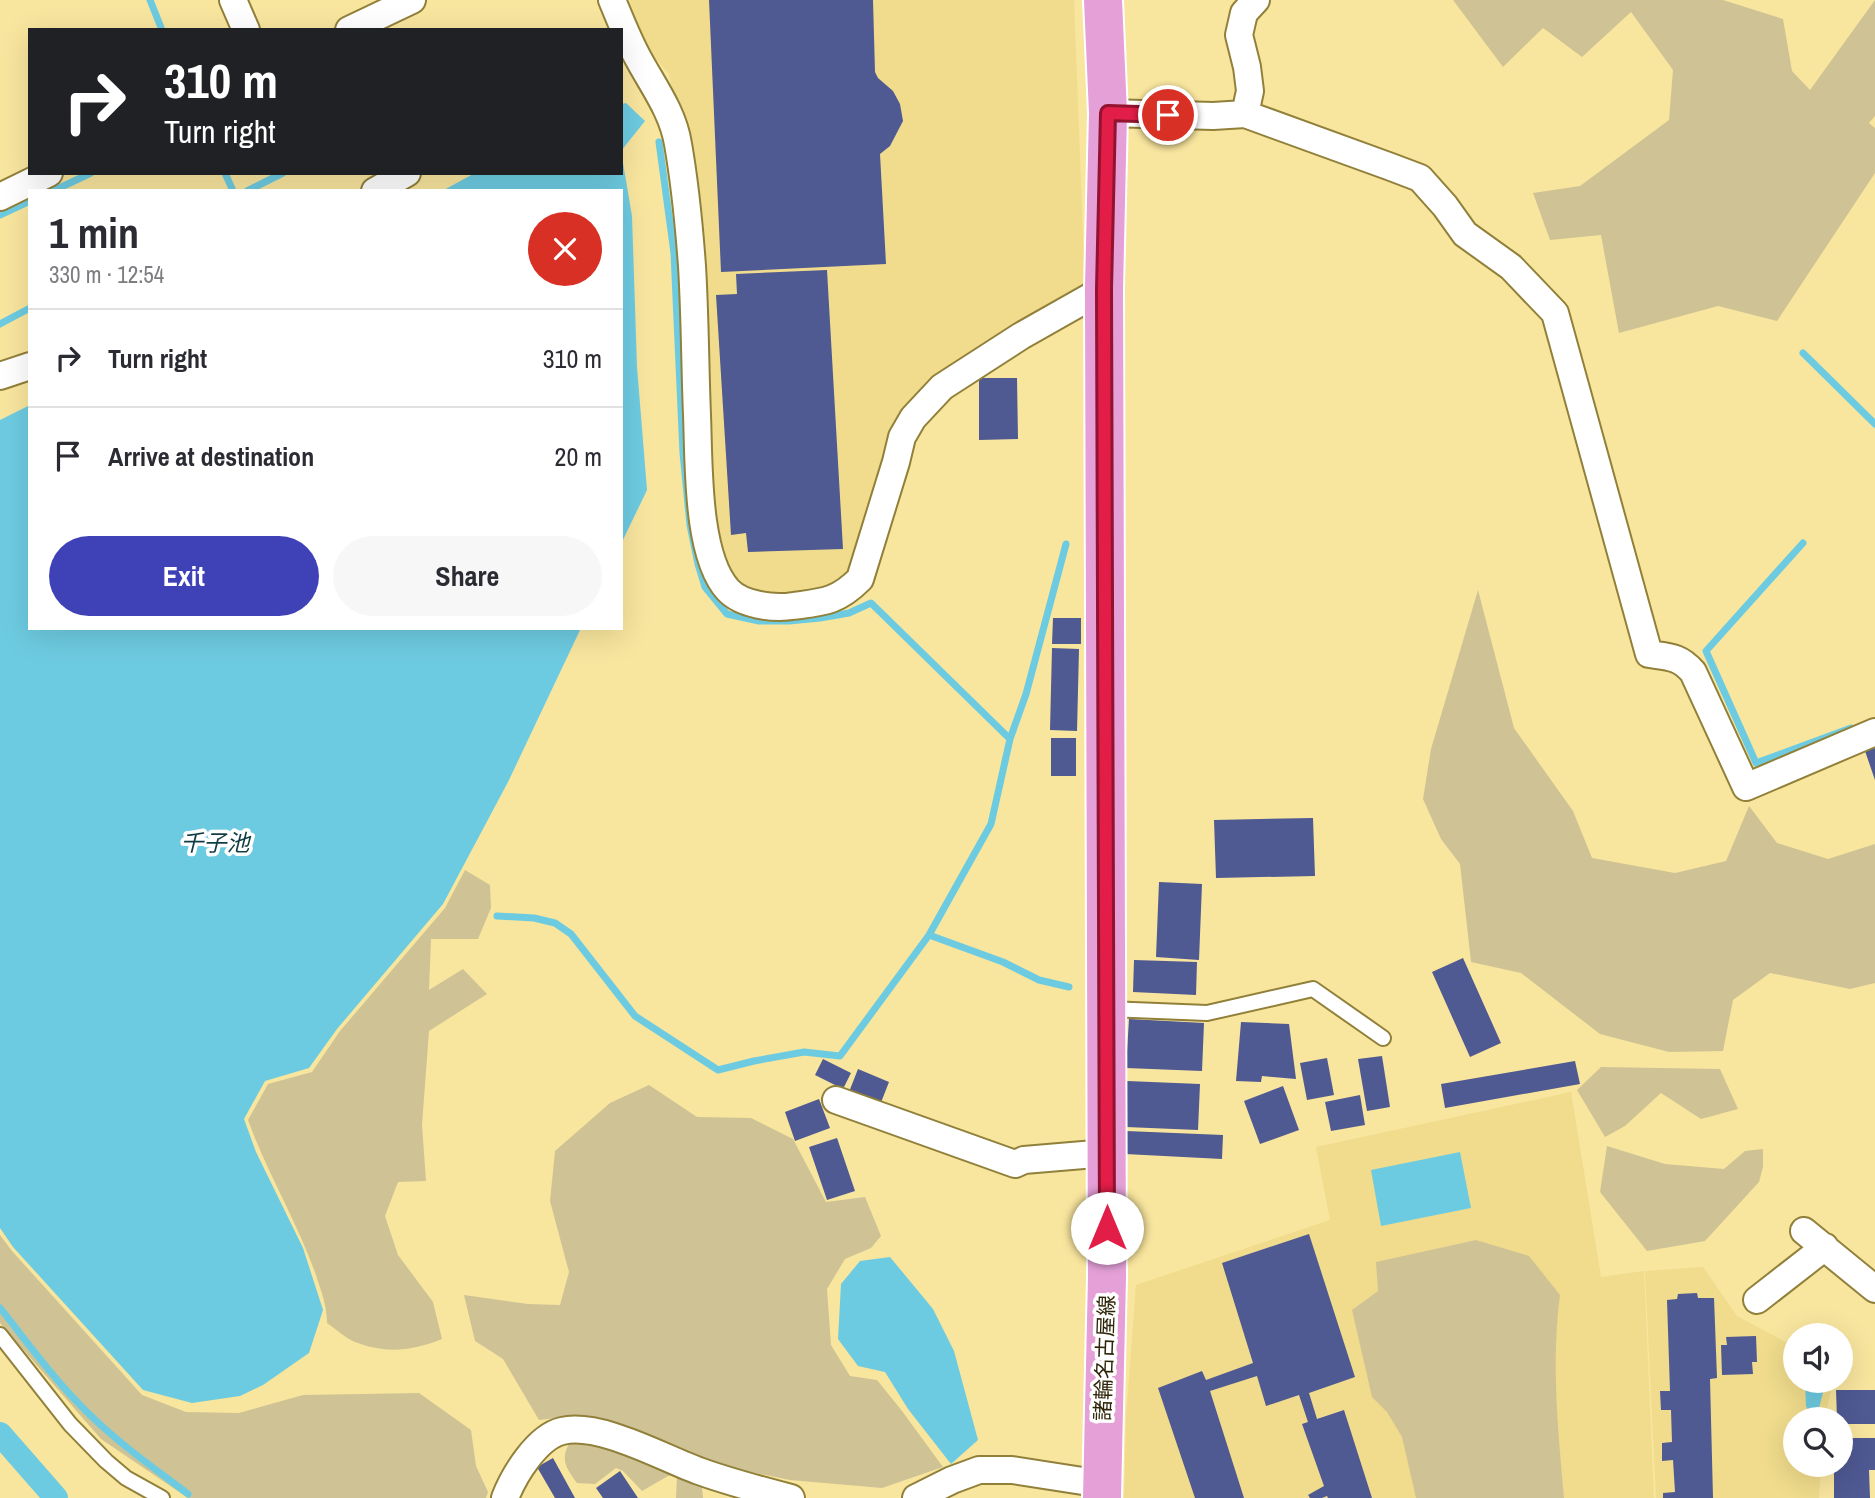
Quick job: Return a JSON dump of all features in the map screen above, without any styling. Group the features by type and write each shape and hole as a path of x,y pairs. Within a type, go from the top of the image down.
{"main road":[{"name":"諸輪名古屋線","path":"1102,1491 1107,1277 1104,289 1108,113 1103,0"}],"street":[{"path":"233,0 245,28"},
{"path":"353,28 412,0"},
{"path":"612,0 620,28"},
{"path":"1245,114 1250,91 1238,35 1246,4"},
{"path":"623,38 629,59 667,108 677,139 692,265 701,495 708,545 716,571 727,589 738,599 788,607 834,599 848,591 860,579 902,437 913,418 942,387 1021,335 1104,289"},
{"path":"1108,113 1213,116 1245,114 1420,178 1465,234 1511,267 1555,313 1649,654 1674,657 1685,662 1693,672 1746,788 1875,733"},
{"path":"0,197 45,175"},
{"path":"379,189 403,175"},
{"path":"0,376 28,367"},
{"path":"836,1100 1014,1164 1024,1160 1107,1153"},
{"path":"1804,1231 1875,1289"},
{"path":"1757,1300 1825,1247"},
{"path":"505,1498 512,1480 538,1446 549,1436 562,1431 578,1430 600,1432 697,1471 792,1498"},
{"path":"916,1498 979,1470 1012,1470 1102,1491"}],"lane":[{"path":"1106,1009 1207,1013 1313,989 1383,1038"},
{"path":"0,1335 69,1424 126,1478 162,1498"}],"shaded area":[{"path":"631,0 1074,0 1085,291 942,381 851,577 788,602 741,592 715,546 688,170 669,74 649,51 624,4"},
{"path":"1453,0 1723,0 1783,19 1792,71 1810,90 1875,0 1875,116 1869,123 1875,128 1875,173 1777,321 1718,306 1619,333 1601,235 1550,240 1533,193 1580,186 1669,120 1673,70 1631,12 1582,57 1543,28 1503,67"},
{"path":"1478,590 1514,728 1573,811 1592,858 1675,873 1726,861 1749,806 1777,843 1828,859 1875,844 1875,983 1850,989 1770,973 1733,1000 1723,1051 1669,1052 1600,1034 1521,973 1471,962 1460,864 1441,839 1423,799 1431,749"},
{"path":"465,870 490,885 491,908 478,939 431,939 429,990 463,969 487,994 429,1031 422,1125 426,1181 398,1182 385,1216 398,1255 433,1302 442,1339 399,1350 366,1346 351,1340 327,1323 316,1275 248,1120 268,1084 312,1072 340,1031 445,908"},
{"path":"1601,1067 1720,1069 1738,1109 1701,1119 1661,1093 1625,1126 1605,1137 1577,1090"},
{"path":"649,1085 697,1117 751,1118 793,1139 826,1202 865,1197 881,1236 871,1248 845,1259 827,1289 831,1345 850,1376 877,1380 943,1467 882,1488 790,1480 696,1461 633,1429 584,1415 539,1420 503,1359 475,1341 464,1295 528,1304 560,1305 569,1272 550,1201 555,1151 610,1103"},
{"path":"1571,1092 1601,1277 1644,1271 1654,1498 1124,1498 1126,1418 1136,1285 1330,1220 1316,1147"},
{"path":"1607,1146 1665,1164 1724,1169 1745,1151 1763,1149 1763,1167 1759,1182 1705,1241 1647,1251 1600,1192"},
{"path":"0,1235 142,1395 186,1412 239,1413 303,1395 419,1393 471,1430 476,1466 488,1492 486,1498 188,1498 101,1439 0,1323"},
{"path":"1476,1240 1529,1256 1560,1295 1556,1371 1564,1498 1416,1498 1402,1437 1387,1412 1372,1397 1352,1310 1378,1291 1376,1262"},
{"path":"1703,1267 1737,1316 1783,1341 1783,1393 1830,1393 1828,1407 1783,1407 1783,1477 1820,1477 1819,1498 1656,1498 1645,1271"},
{"path":"574,1437 600,1438 713,1484 702,1488 703,1498 676,1498 677,1475 668,1476 642,1491 623,1471 616,1468 595,1484 577,1483 565,1461 566,1450"}],"water":[{"path":"626,103 645,121 623,148 623,104"},
{"path":"623,163 632,216 637,367 647,490 623,540 623,189 446,189 471,175 623,175"},
{"name":"千子池","path":"28,406 28,630 580,630 508,782 443,904 337,1029 309,1068 265,1081 244,1119 256,1152 303,1248 323,1310 309,1353 263,1385 240,1396 192,1403 143,1390 13,1247 0,1228 0,420"},
{"path":"1460,1152 1471,1208 1381,1226 1371,1170"},
{"path":"890,1257 933,1309 954,1351 978,1440 951,1464 908,1409 885,1372 858,1366 838,1339 841,1284 860,1261"},
{"path":"1805,1393 1823,1393 1819,1407 1806,1406"}],"building":[{"path":"709,0 873,0 875,72 893,91 900,104 903,121 890,146 880,154 886,264 721,272"},
{"path":"827,270 843,549 748,552 746,533 731,535 716,295 737,294 736,274"},
{"path":"979,378 1017,378 1018,439 979,440"},
{"path":"1053,618 1081,618 1081,644 1052,644"},
{"path":"1052,648 1079,649 1077,731 1050,730"},
{"path":"1051,738 1076,738 1076,776 1051,776"},
{"path":"1875,748 1875,780 1865,751"},
{"path":"1313,818 1315,876 1216,878 1214,820"},
{"path":"1159,882 1202,884 1199,960 1156,957"},
{"path":"1463,958 1501,1043 1470,1057 1432,972"},
{"path":"1134,960 1197,962 1196,995 1133,992"},
{"path":"1129,1019 1204,1023 1202,1071 1126,1068"},
{"path":"1241,1022 1289,1024 1296,1079 1262,1076 1261,1082 1236,1081"},
{"path":"1382,1056 1390,1107 1367,1111 1358,1059"},
{"path":"1327,1058 1334,1095 1307,1100 1300,1063"},
{"path":"823,1059 851,1073 843,1089 815,1075"},
{"path":"1575,1061 1580,1084 1445,1108 1441,1084"},
{"path":"858,1069 889,1082 880,1105 849,1092"},
{"path":"1127,1081 1200,1084 1198,1130 1126,1127"},
{"path":"1283,1086 1299,1130 1260,1144 1244,1101"},
{"path":"1360,1095 1365,1125 1331,1131 1325,1102"},
{"path":"819,1099 830,1128 795,1141 785,1112"},
{"path":"1126,1131 1223,1135 1222,1159 1125,1154"},
{"path":"837,1138 855,1191 827,1200 809,1147"},
{"path":"1309,1234 1355,1377 1309,1393 1317,1419 1344,1410 1372,1498 1310,1498 1308,1495 1324,1486 1302,1424 1308,1422 1299,1395 1266,1406 1257,1376 1210,1391 1244,1498 1195,1498 1158,1388 1202,1371 1206,1380 1253,1363 1222,1263"},
{"path":"1697,1293 1698,1298 1714,1298 1717,1378 1710,1379 1713,1498 1663,1498 1663,1493 1675,1492 1673,1460 1662,1461 1662,1443 1672,1442 1671,1410 1661,1410 1660,1391 1670,1391 1667,1300 1677,1299 1678,1294"},
{"path":"1756,1336 1757,1362 1752,1362 1753,1374 1722,1375 1721,1345 1727,1345 1726,1337"},
{"path":"1875,1390 1875,1424 1853,1424 1853,1407 1837,1407 1836,1393"},
{"path":"1853,1438 1875,1438 1875,1470 1869,1470 1870,1498 1834,1498 1834,1477 1853,1477"},
{"path":"553,1458 575,1498 555,1498 537,1467"},
{"path":"620,1471 638,1498 603,1498 596,1488"}],"waterway":[{"path":"150,0 161,28"},
{"path":"659,142 674,253 683,453 690,525 705,587 727,614 759,621 820,618 849,613 871,603 1010,739"},
{"path":"57,189 87,175"},
{"path":"226,175 232,189"},
{"path":"251,189 279,175"},
{"path":"0,215 28,202"},
{"path":"0,324 28,309"},
{"path":"1803,353 1875,424"},
{"path":"1803,543 1706,651 1756,763 1851,728"},
{"path":"497,916 534,918 555,923 571,934 635,1016 718,1070 804,1052 840,1056 929,935 991,824 1010,739 1026,694 1066,544"},
{"path":"929,935 1003,962 1039,980 1069,987"},
{"path":"0,1308 53,1375 87,1412 124,1445 188,1494"},
{"path":"0,1434 56,1498"}],"route":[{"path":"1107,1228 1104,289 1108,113 1168,115"}]}
